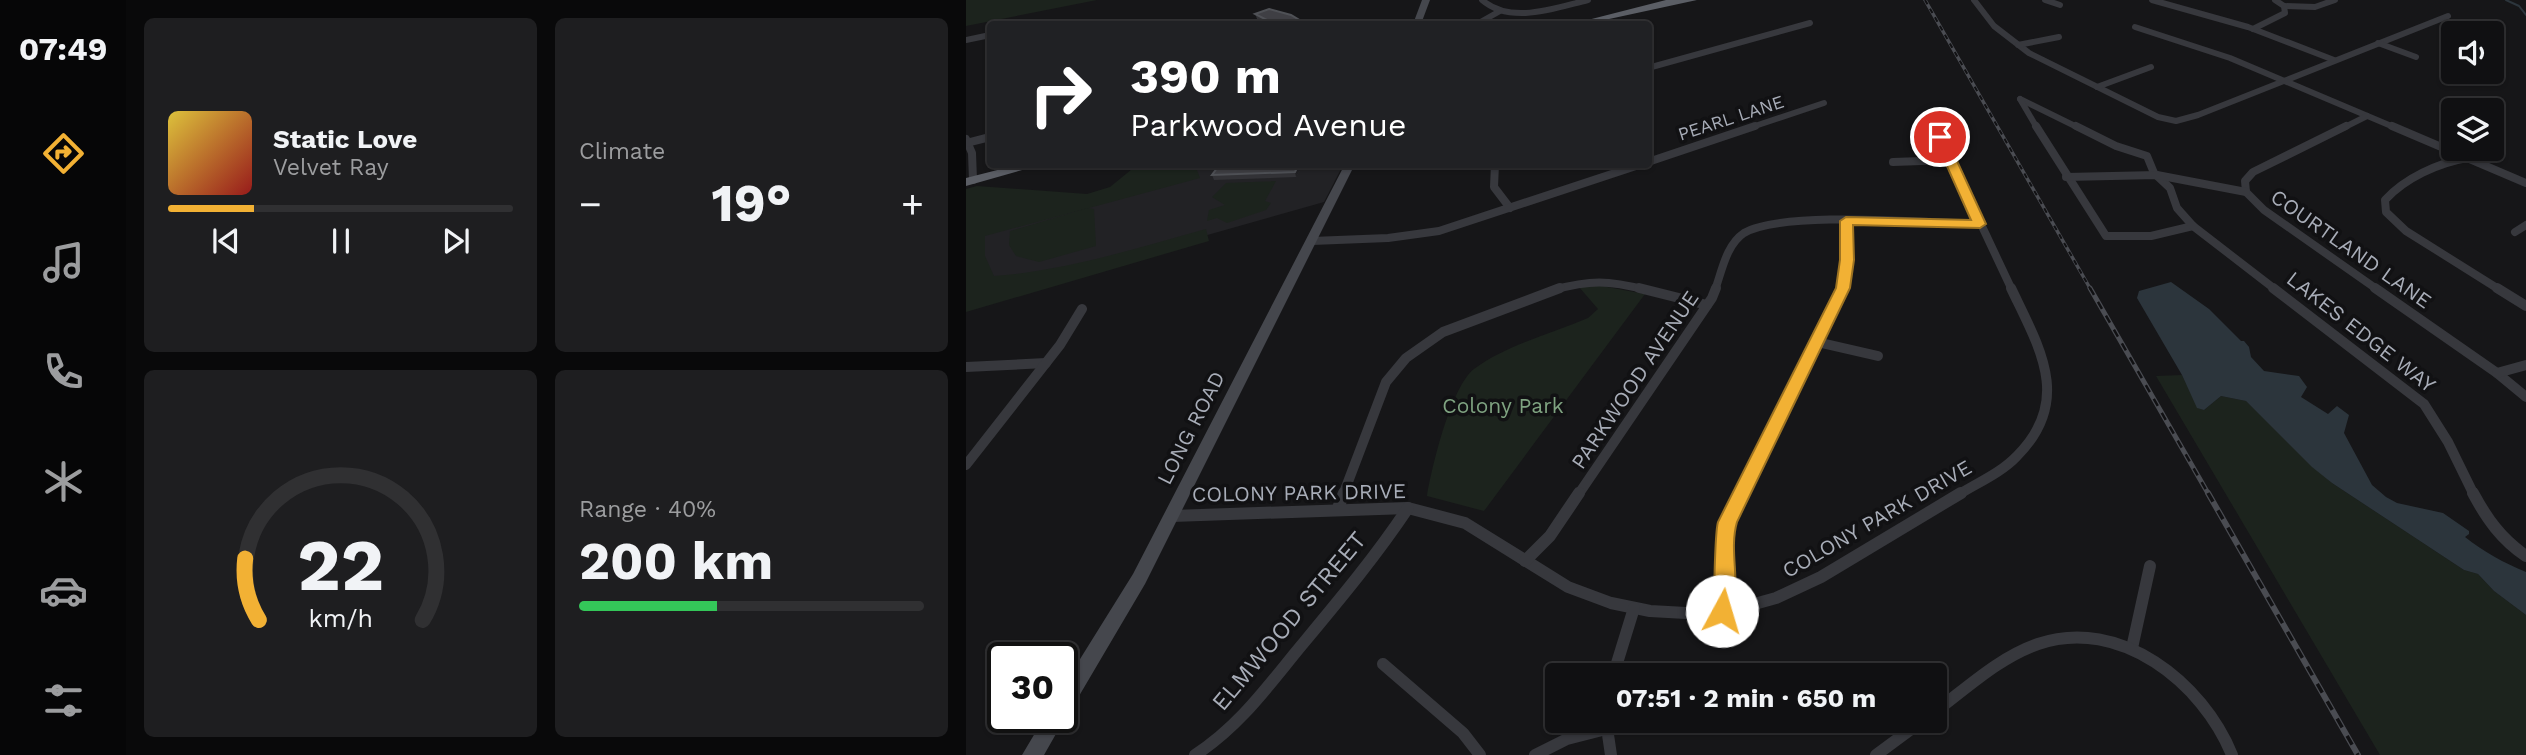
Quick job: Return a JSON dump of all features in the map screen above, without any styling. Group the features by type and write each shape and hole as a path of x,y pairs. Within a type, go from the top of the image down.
{"highway":[{"path":"1590,21 1677,0"},
{"path":"1606,21 1693,0"},
{"path":"969,178 1003,168"},
{"path":"969,178 1018,168"}],"main road":[{"path":"1418,21 1426,0"},
{"name":"LONG ROAD","path":"1078,680 1139,579 1348,168"},
{"path":"1032,755 1046,733"}],"street":[{"path":"1482,0 1492,9 1539,11 1588,0"},
{"path":"1975,0 1994,26 2018,45 2097,87 2171,121 2183,119 2448,16"},
{"path":"2045,0 2060,5"},
{"path":"2152,0 2253,29 2334,60"},
{"path":"2275,0 2284,6 2308,8 2335,0"},
{"path":"2253,29 2281,16 2286,11 2284,6"},
{"path":"1482,21 1500,10"},
{"path":"1652,67 1810,23"},
{"path":"2135,27 2210,50 2441,147"},
{"path":"966,40 987,36"},
{"path":"2018,45 2059,37"},
{"path":"2378,43 2416,57"},
{"path":"2097,87 2151,67"},
{"name":"LAKES EDGE WAY","path":"2066,177 2020,99 2116,146 2147,156 2157,175 2168,184 2177,208 2193,226 2424,404 2440,426 2490,524 2508,545 2526,556"},
{"name":"PEARL LANE","path":"1652,161 1824,103"},
{"name":"COURTLAND LANE","path":"2367,116 2253,172 2245,181 2246,192 2264,210 2497,373 2526,397"},
{"name":"COLONY PARK DRIVE","path":"1172,516 1338,508 1408,508 1465,523 1583,594 1634,608 1686,613 1722,611 1776,598 1821,577 2017,457 2033,438 2047,410 2049,390 2046,370 1940,137"},
{"path":"969,178 972,153 967,141 987,138"},
{"path":"1893,162 1950,160"},
{"path":"2453,161 2444,163 2392,192 2385,200 2386,212 2406,231 2526,306"},
{"path":"2474,161 2526,183"},
{"path":"1495,168 1494,187 1510,208"},
{"path":"1312,240 1420,235 1630,168"},
{"path":"2066,177 2157,175 2246,192"},
{"path":"2066,177 2106,236 2151,236 2193,226"},
{"name":"PARKWOOD AVENUE","path":"1525,561 1550,536 1707,305 1719,283 1728,251 1743,234 1783,221 1980,224"},
{"path":"1722,611 1727,579 1724,536 1732,509 1843,288 1847,260 1846,221"},
{"path":"2515,232 2526,225"},
{"path":"1338,508 1387,382 1406,358 1443,332 1551,290 1587,281 1620,283 1707,305"},
{"path":"966,465 1074,326 1082,309"},
{"path":"1817,342 1878,356"},
{"path":"966,367 1046,363"},
{"path":"2497,373 2526,365"},
{"name":"ELMWOOD STREET","path":"1195,755 1220,737 1256,701 1360,575 1408,508"},
{"path":"2132,648 2150,566"},
{"path":"1617,663 1634,608"},
{"path":"1947,703 2009,658 2040,643 2084,638 2132,648 2189,689 2210,712 2224,734 2232,755"},
{"path":"1383,664 1463,733 1480,755"},
{"path":"1535,755 1584,733"},
{"path":"1607,733 1611,755"},
{"path":"1876,755 1906,733"}],"shaded area":[{"path":"1160,168 1341,168 1324,202 974,301 972,234 1145,182"},
{"path":"2171,282 2209,309 2244,341 2249,347 2251,357 2264,371 2299,376 2307,387 2301,397 2328,414 2337,406 2349,415 2344,433 2372,485 2386,497 2397,503 2443,513 2469,531 2465,537 2472,542 2494,557 2526,572 2526,615 2494,591 2478,574 2464,570 2332,483 2312,467 2246,401 2221,396 2204,410 2197,408 2182,375 2137,298 2139,291"}],"green space":[{"path":"966,0 1097,0 987,21 966,26"},
{"path":"1133,168 1196,168 1200,178 985,236 985,256 994,276 1074,264 1206,229 1209,241 966,312 966,189 977,186 1087,194 1110,187"},
{"path":"1276,181 1265,201 1271,203 1266,210 1227,223 1217,218 1207,221 1209,210 1225,205 1212,197 1226,183"},
{"path":"1088,208 1094,209 1096,246 1039,262 1016,256 1009,245 1010,231"},
{"name":"Colony Park","path":"1591,284 1645,294 1484,511 1427,496 1450,409 1466,378 1474,369 1500,353 1588,318 1598,309 1579,287"},
{"path":"2182,375 2198,408 2204,410 2221,396 2246,401 2332,483 2464,570 2478,574 2494,591 2526,615 2526,755 2380,755 2156,376"}],"building":[{"path":"1269,9 1291,15 1301,21 1258,21 1265,19 1255,14"},
{"path":"1217,168 1297,168 1295,172 1212,175"}],"waterway":[{"path":"2506,0 2519,6 2526,15"}],"railway":[{"path":"1925,0 2091,290"},
{"path":"2090,288 2209,495"},
{"path":"2208,493 2358,755"}],"route":[{"path":"1722,611 1727,579 1724,550 1727,522 1837,304 1846,276 1846,221 1980,224 1940,137"}]}
